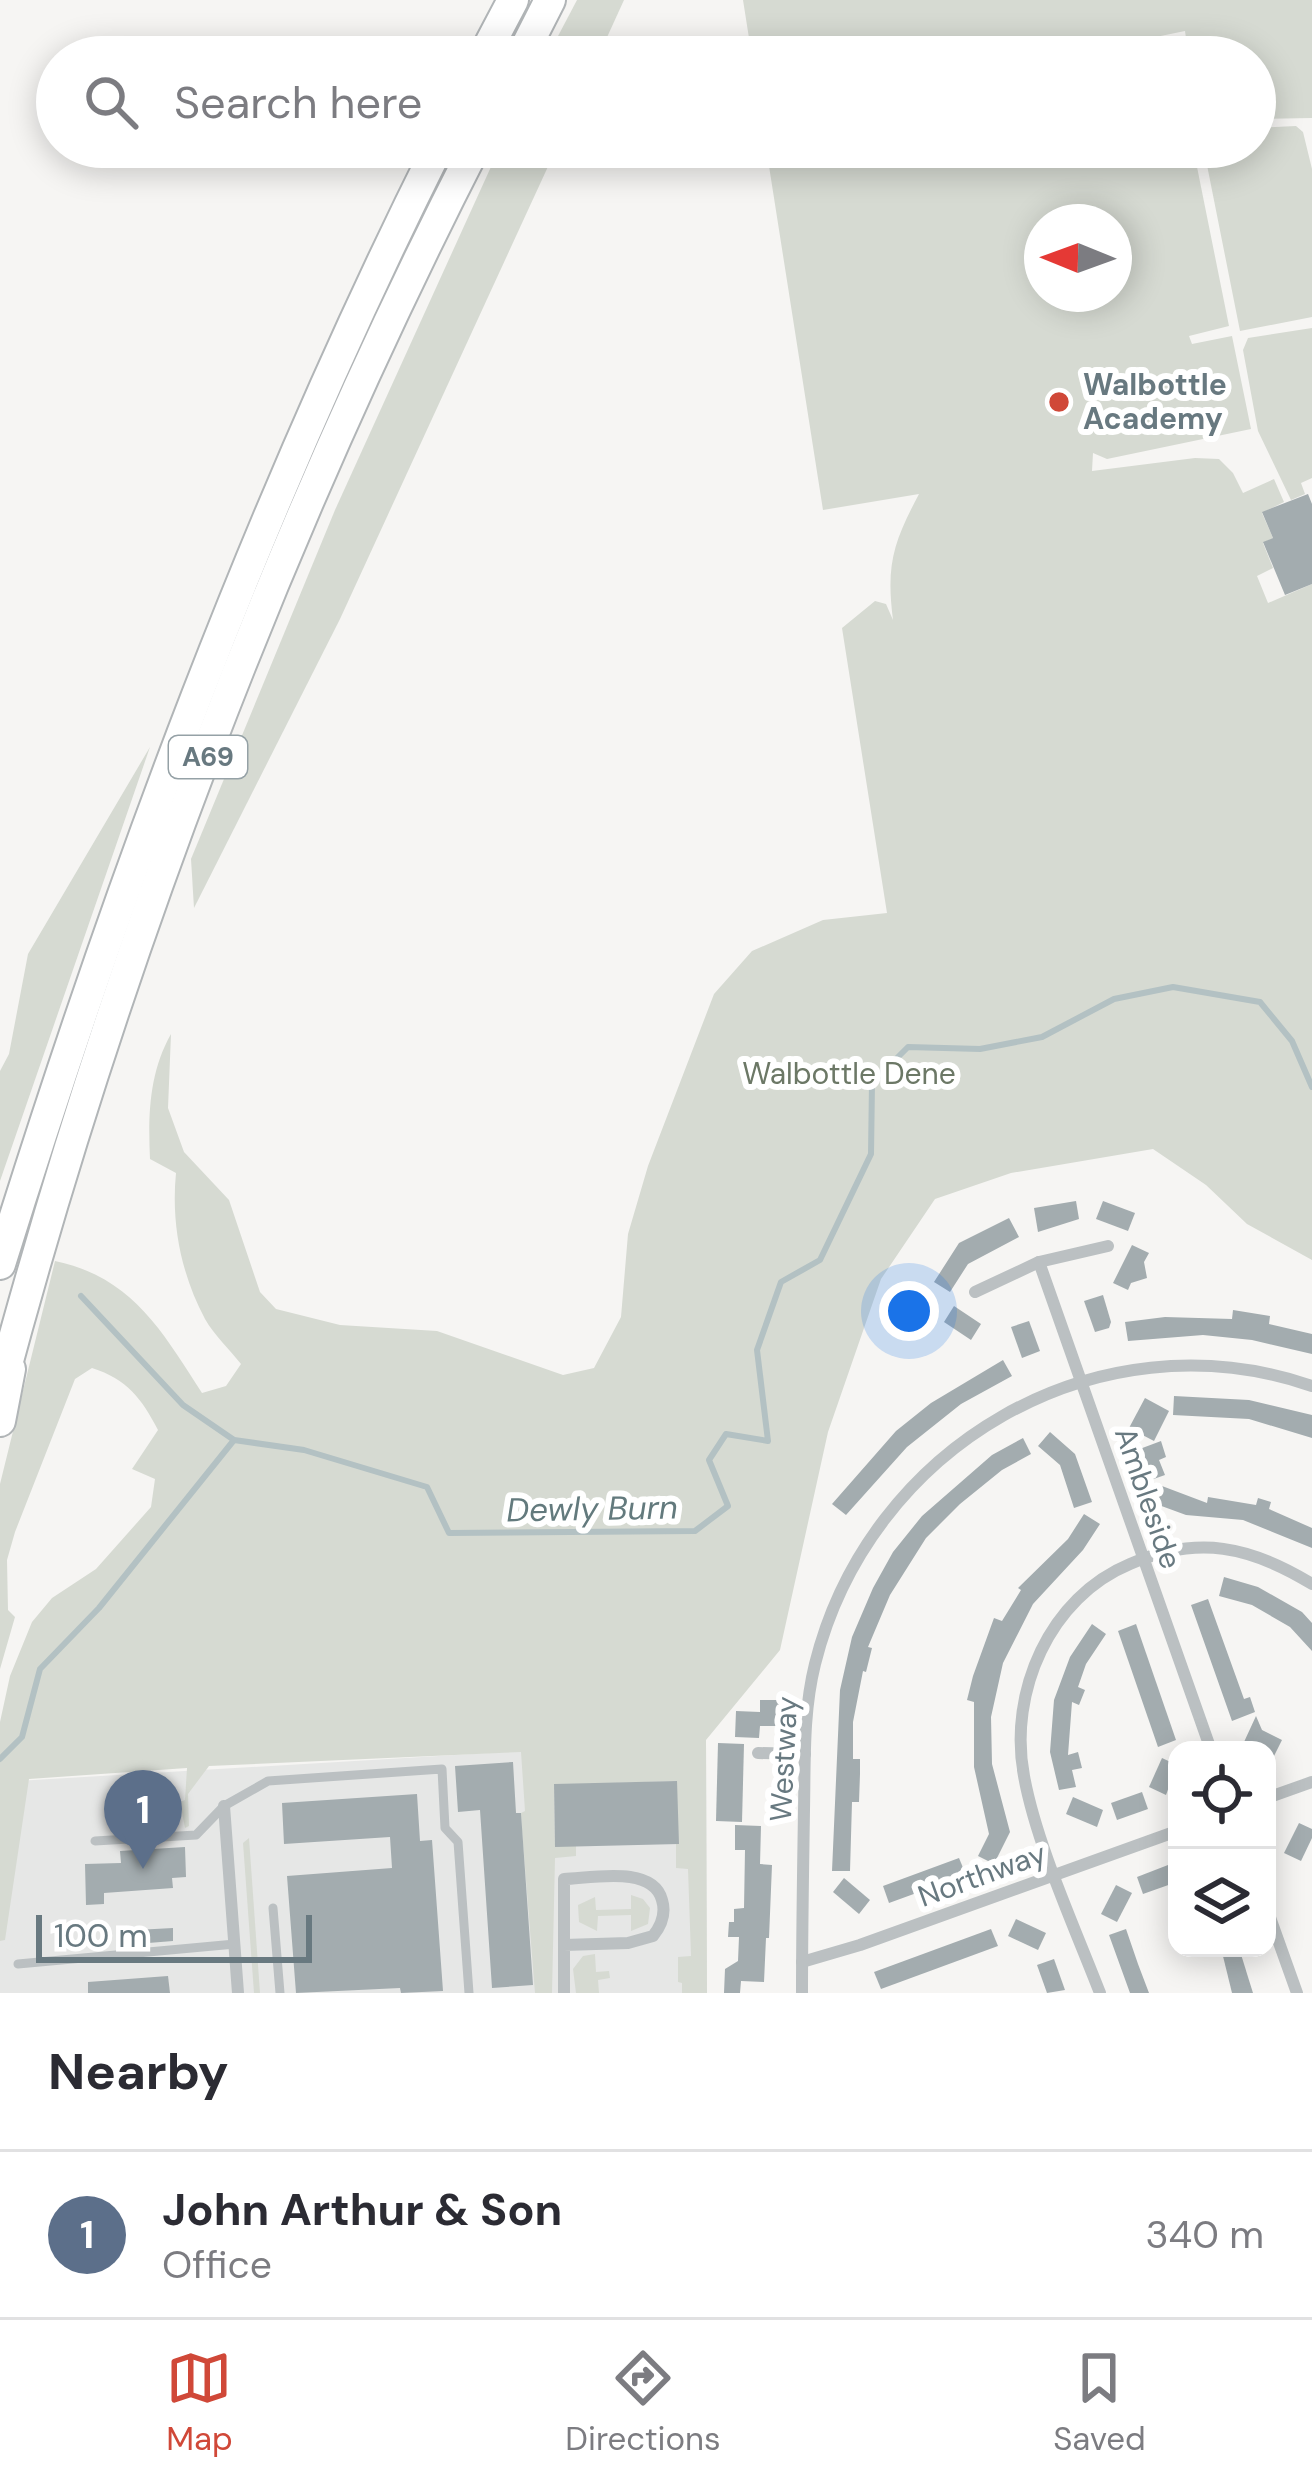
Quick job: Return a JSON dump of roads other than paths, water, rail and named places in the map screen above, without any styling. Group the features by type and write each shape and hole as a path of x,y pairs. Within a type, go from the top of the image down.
{"highway":[{"path":"494,36 513,0"},
{"path":"532,36 550,0"},
{"name":"A69","path":"0,1264 61,1070 221,635 296,453 428,168"},
{"name":"A69","path":"0,1390 24,1299 170,856 251,646 412,272 464,168"},
{"name":"A69","path":"0,1421 24,1299"}],"street":[{"path":"975,1292 1039,1262 1108,1246"},
{"name":"Ambleside","path":"1039,1262 1208,1741"},
{"name":"Westway","path":"802,1993 805,1754 811,1682 848,1574 887,1513 963,1440 1027,1402 1082,1383 1143,1369 1208,1366 1312,1386"},
{"path":"1100,1993 1024,1776 1022,1725 1033,1672 1054,1625 1088,1586 1177,1547 1233,1550 1283,1567 1312,1584"},
{"path":"758,1753 805,1754"},
{"path":"1276,1795 1312,1782"},
{"path":"224,1806 238,1993"},
{"name":"Northway","path":"802,1962 1168,1834"},
{"path":"564,1945 644,1941 660,1926 662,1897 643,1878 564,1879 564,1945 564,1993"},
{"path":"1276,1934 1297,1993"}],"lane":[{"path":"95,1841 196,1835 224,1806 268,1781 442,1768 445,1828 458,1842 469,1993"},
{"path":"273,1908 280,1993"},
{"path":"19,1964 235,1944"}],"waterway":[{"name":"Dewly Burn","path":"81,1296 183,1405 234,1440 304,1450 427,1487 449,1533 695,1531 728,1506 709,1460 726,1434 768,1441 757,1350 781,1282 820,1260 871,1154 872,1083 908,1047 980,1049 1042,1037 1114,999 1173,987 1260,1002 1292,1041 1312,1087"},
{"path":"0,1759 22,1737 40,1669 99,1608 234,1440"}],"place":[{"name":"Walbottle Academy","path":"1059,402"},
{"name":"John Arthur & Son","path":"143,1869"}],"park label":[{"name":"Walbottle Dene","path":"849,1074"}]}
